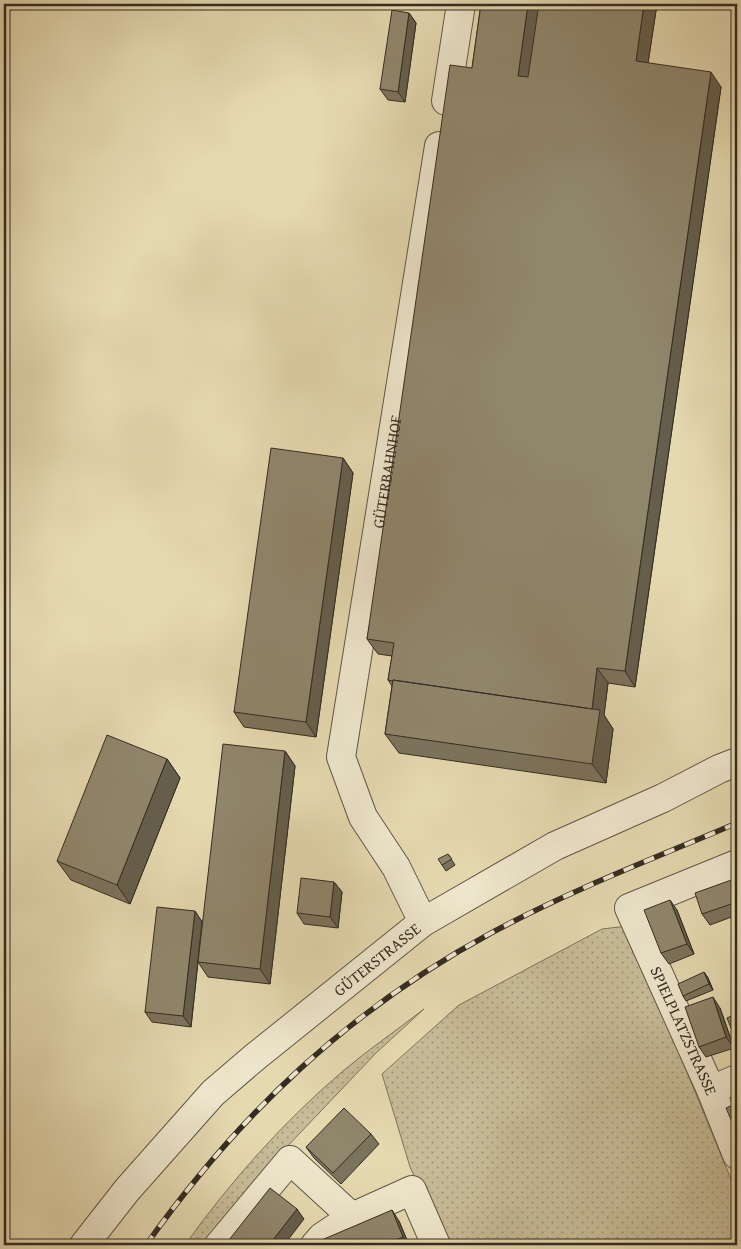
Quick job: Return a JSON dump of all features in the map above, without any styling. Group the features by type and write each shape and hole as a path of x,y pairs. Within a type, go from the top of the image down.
{"street":[{"name":"GÜTERBAHNHOF","path":"423,922 396,866 364,817 342,757 461,4"},
{"name":"GÜTERSTRASSE","path":"84,1245 127,1190 214,1093 255,1057 423,922 555,846 663,798 719,769 737,762"},
{"name":"SPIELPLATZSTRASSE","path":"737,864 629,908 711,1090 737,1155"},
{"path":"711,1090 737,1079"},
{"path":"219,1245 290,1160 352,1217"},
{"path":"315,1245 322,1237 352,1217 412,1190 436,1245"}],"shaded area":[{"path":"627,926 737,1194 737,1245 445,1245 410,1167 382,1074 459,1005 602,929"},
{"path":"424,1009 376,1053 282,1152 204,1245 185,1245 220,1198 299,1111 353,1063"}],"building":[{"path":"481,4 528,4 518,76 528,77 539,4 644,4 636,61 711,72 625,671 597,668 592,709 388,680 394,643 367,639 450,65 472,68"},
{"path":"392,10 409,13 398,92 380,89"},
{"path":"271,448 343,458 306,722 234,712"},
{"path":"737,660 737,691 734,691"},
{"path":"393,680 600,710 592,764 385,734"},
{"path":"107,735 167,759 117,885 57,861"},
{"path":"223,744 285,751 260,969 198,962"},
{"path":"448,854 452,859 442,865 438,859"},
{"path":"301,878 334,882 330,917 297,913"},
{"path":"737,878 737,902 702,914 695,893"},
{"path":"670,900 687,944 661,953 644,910"},
{"path":"157,907 195,911 183,1016 145,1012"},
{"path":"704,972 709,984 683,996 678,984"},
{"path":"713,997 726,1037 699,1047 685,1007"},
{"path":"734,1015 737,1025 731,1028 727,1018"},
{"path":"737,1103 737,1134 726,1108"},
{"path":"344,1108 371,1134 333,1173 306,1147"},
{"path":"270,1188 297,1209 269,1245 225,1245"},
{"path":"392,1210 403,1237 383,1245 310,1245"}],"railway":[{"path":"146,1245 182,1197 259,1108 345,1030 392,995 441,962 493,932 552,902 737,823"}]}
